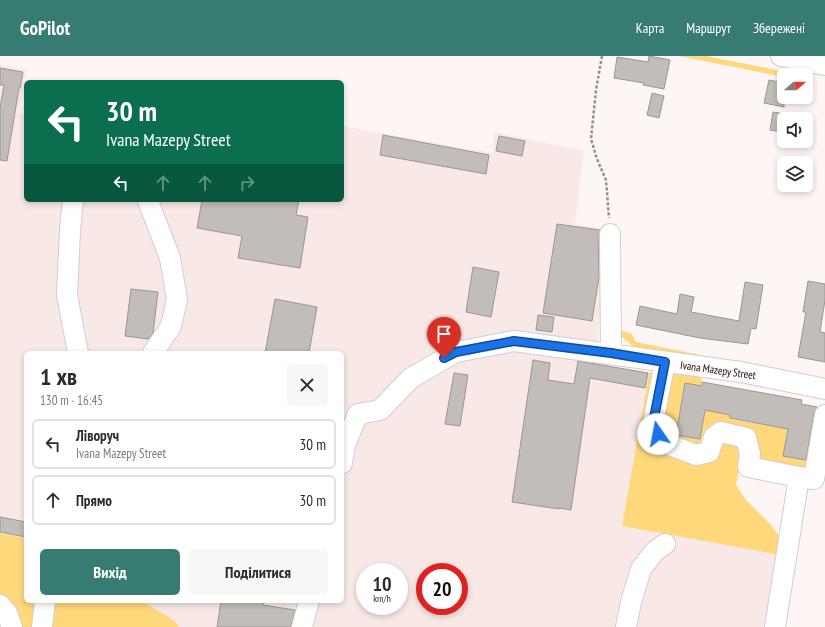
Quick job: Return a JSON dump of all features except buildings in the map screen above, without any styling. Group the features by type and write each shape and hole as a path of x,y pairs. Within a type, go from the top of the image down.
{"street":[{"path":"781,56 825,65"},
{"path":"73,202 67,295 78,351"},
{"path":"148,202 170,258 176,299 171,326 155,351"},
{"path":"603,353 610,234"},
{"name":"Ivana Mazepy Street","path":"344,451 358,414 380,410 411,378 456,352 514,341 741,372 825,389"},
{"path":"665,362 654,418 658,434 667,444 696,455 709,452 714,437 721,432 736,435 746,438 750,454 748,467 814,479 825,416"},
{"path":"775,627 799,477"},
{"path":"626,627 631,602 641,569 654,552 665,544"},
{"path":"42,627 45,603"},
{"path":"302,627 309,603"},
{"path":"0,605 7,613 12,627"}],"path":[{"path":"602,56 596,90 592,139 597,159 606,180 610,234"}],"shaded area":[{"path":"679,56 706,56 777,70 777,76"},
{"path":"0,65 27,70 18,113 24,114 24,202 344,202 344,126 493,153 494,132 584,151 575,224 607,230 596,363 649,373 622,526 780,555 768,627 27,627 32,603 344,603 344,351 24,351 24,538 0,533"},
{"path":"619,330 631,333 636,342 825,380 636,349 620,335"},
{"path":"675,369 701,373 702,386 685,383 676,435 700,439 705,410 730,415 730,419 766,425 767,421 788,425 783,456 811,461 809,472 740,466 736,485 746,500 772,526 783,542 780,555 622,526 649,373"},
{"path":"0,533 24,538 24,603 147,603 151,607 166,615 179,627 0,627"}],"route":[{"path":"444,358 456,352 514,341 611,353 665,362 658,391 654,418 658,434"}]}
